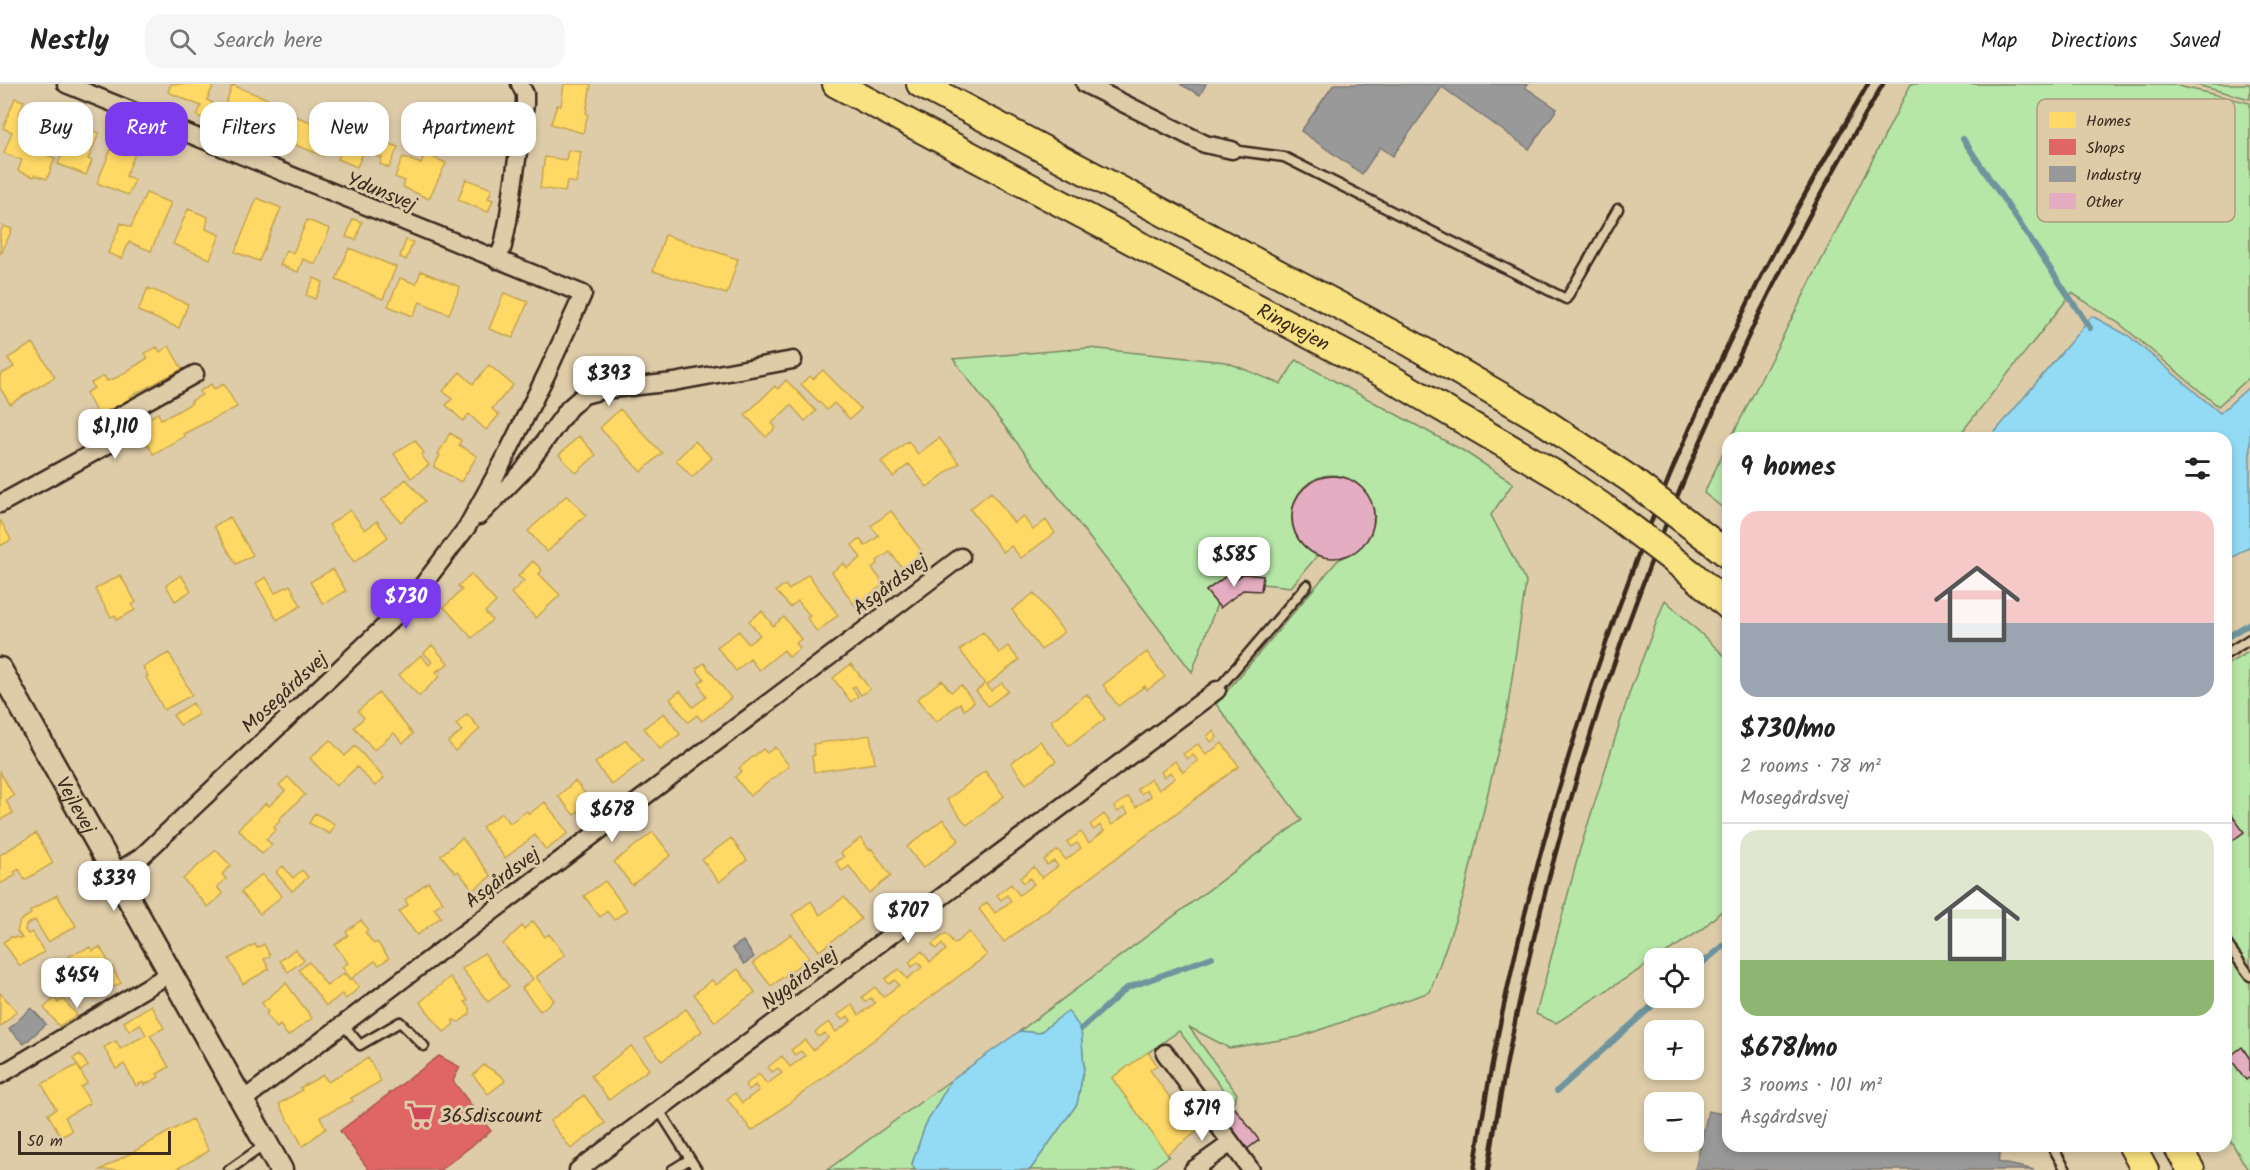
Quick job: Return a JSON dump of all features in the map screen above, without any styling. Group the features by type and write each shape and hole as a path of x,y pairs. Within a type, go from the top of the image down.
{"main road":[{"name":"Ringvejen","path":"836,84 1394,380 1560,477 1692,574 1722,601"},
{"name":"Ringvejen","path":"920,84 1410,343 1537,417 1630,479 1722,550"},
{"path":"2135,1152 2145,1170"},
{"path":"2180,1152 2191,1170"}],"street":[{"name":"Ydunsvej","path":"66,84 583,294"},
{"path":"497,260 503,246 508,221 525,104 525,94 520,84"},
{"path":"1085,84 1205,144 1232,150"},
{"name":"Mosegårdsvej","path":"115,873 141,857 409,603 467,526 548,374 583,294"},
{"name":"Mosegårdsvej","path":"467,526 522,472 569,408 584,395 603,390 674,382 793,360"},
{"path":"0,504 110,444 107,423 195,374"},
{"name":"Asgårdsvej","path":"242,1101 961,557"},
{"name":"Vejlevej","path":"0,669 6,692 115,873 281,1170"},
{"name":"Nygårdsvej","path":"578,1170 1217,690"},
{"path":"0,1075 171,973"},
{"path":"1166,1053 1251,1170"},
{"path":"1193,1170 1231,1143"}],"lane":[{"path":"1232,150 1284,157 1566,299 1618,208"},
{"path":"1217,690 1307,585"},
{"path":"2232,650 2250,639"},
{"path":"2232,951 2250,976"},
{"path":"342,1024 360,1046 400,1022 424,1046"},
{"path":"659,1110 697,1170"},
{"path":"229,1170 266,1144"},
{"path":"2056,1152 2066,1170"},
{"path":"672,1170 690,1159"}],"green space":[{"path":"1911,84 2170,84 2233,99 2037,99 2037,222 2235,222 2235,99 2250,103 2250,377 2218,406 2120,324 2072,293 1962,432 1734,432"},
{"path":"2193,84 2250,84 2250,99"},
{"path":"1089,348 1226,362 1281,384 1296,360 1462,450 1513,483 1491,515 1526,582 1507,712 1463,898 1430,992 1299,1037 1229,1048 1189,1027 1237,1094 1233,1103 1179,1031 1112,1078 1169,1156 1150,1170 1030,1170 1077,1104 1084,1068 1081,1030 1068,1011 1039,1033 1020,1031 1302,820 1216,704 1338,560 1361,545 1372,528 1374,510 1367,495 1355,482 1339,476 1321,477 1304,487 1294,504 1293,529 1298,540 1317,556 1291,587 1262,584 1263,576 1243,574 1234,581 1229,574 1206,591 1217,604 1192,672 953,359"},
{"path":"1722,456 1722,507 1704,493"},
{"path":"1665,600 1722,653 1722,911 1700,931 1673,948 1644,948 1644,967 1556,1023 1536,1014 1580,849 1631,688"},
{"path":"2250,651 2250,1170 2232,1143 2232,662"},
{"path":"951,1080 925,1126 912,1164 915,1170 827,1170"}],"water":[{"path":"2092,316 2129,336 2220,413 2250,386 2250,546 2232,558 2232,432 1995,432"},
{"path":"1068,1011 1081,1029 1084,1068 1077,1104 1030,1170 915,1170 912,1164 925,1126 951,1080 1020,1031 1039,1033"}],"building: Homes":[{"path":"171,84 214,84 207,100 211,102 200,102 200,106 168,92"},
{"path":"564,84 591,84 586,113 588,114 583,133 551,124 557,105 561,106"},
{"path":"232,85 273,101 273,102 226,102"},
{"path":"15,98 24,101 18,102 18,156 55,158 47,179 18,171 22,160 4,153 12,132 3,128"},
{"path":"297,117 309,121 309,150 297,146"},
{"path":"93,130 99,133 93,147"},
{"path":"389,143 398,147 389,168 380,164 382,158 377,156 389,156"},
{"path":"568,150 581,152 576,183 567,181 565,192 540,188 545,157 566,160"},
{"path":"61,156 89,156 88,159 92,161 86,175 58,164"},
{"path":"108,156 134,156 126,176 135,180 128,195 97,183"},
{"path":"339,156 362,156 357,167 338,159"},
{"path":"424,156 446,163 429,199 403,187 405,181 395,177 403,157 421,164"},
{"path":"466,179 492,189 488,198 493,200 488,212 458,200"},
{"path":"146,193 171,203 151,251 129,242 122,259 108,253 121,223 131,227"},
{"path":"257,198 281,208 259,261 235,252"},
{"path":"188,209 208,217 206,229 220,235 210,259 173,244"},
{"path":"353,219 362,222 356,240 346,237"},
{"path":"307,220 330,229 315,264 303,259 298,272 280,265 286,250 293,253"},
{"path":"3,226 12,229 1,254 0,235"},
{"path":"665,235 738,259 727,294 653,271"},
{"path":"406,240 413,242 406,260 400,257"},
{"path":"349,248 396,267 383,299 336,280"},
{"path":"421,271 460,287 449,314 420,302 413,316 388,306 400,278 416,284"},
{"path":"314,278 323,282 315,299 306,295"},
{"path":"148,288 188,304 179,328 138,311"},
{"path":"504,293 528,302 513,338 489,329"},
{"path":"33,343 55,377 10,404 0,388 0,375 14,367 8,358"},
{"path":"169,346 182,369 129,397 130,399 99,417 86,393 94,388 91,383 104,376 107,381 118,377 148,358 145,353 157,347 160,352"},
{"path":"489,365 513,385 492,409 499,415 486,430 469,414 463,421 446,405 452,399 443,391 460,372 473,384"},
{"path":"823,370 861,409 850,419 834,403 827,410 801,384 810,376 813,379"},
{"path":"786,380 816,411 805,421 791,405 772,423 776,428 766,437 745,415 775,386 778,389"},
{"path":"211,384 214,389 224,384 237,407 183,434 185,436 153,454 140,430 149,425 146,420 158,413 161,419 173,414 192,403 191,401 202,395 200,391"},
{"path":"620,409 662,453 641,472 600,428"},
{"path":"450,433 461,440 459,445 477,456 461,482 434,467 440,455 438,454"},
{"path":"579,436 596,455 576,473 559,455"},
{"path":"939,438 959,463 927,487 909,464 893,477 881,462 908,441 918,454"},
{"path":"415,440 424,453 421,455 429,465 411,478 394,454"},
{"path":"695,441 712,458 692,477 676,460"},
{"path":"406,479 425,501 401,522 382,500"},
{"path":"991,492 1014,523 1023,516 1033,530 1046,520 1055,533 1021,558 1011,546 1003,552 970,509"},
{"path":"567,495 586,515 547,552 528,531"},
{"path":"350,510 365,530 377,521 388,537 354,562 329,525"},
{"path":"891,511 923,553 903,569 890,552 877,561 878,563 872,568 884,584 865,598 868,601 857,609 832,572 844,563 847,568 861,558 852,545 860,539 865,546 879,536 871,526"},
{"path":"230,517 253,555 236,564 214,526"},
{"path":"0,522 11,540 0,546"},
{"path":"533,561 542,570 539,574 560,595 536,618 511,593 524,581 518,576"},
{"path":"333,569 346,591 323,604 310,582"},
{"path":"471,574 496,602 485,612 492,620 472,638 444,607 462,590 458,586"},
{"path":"808,574 838,615 817,632 807,618 810,616 798,601 790,607 776,591 785,585 789,590"},
{"path":"120,575 136,602 132,605 135,610 117,620 115,615 111,617 95,589"},
{"path":"181,575 191,591 175,601 166,585"},
{"path":"266,577 275,593 290,585 301,606 277,620 256,583"},
{"path":"1034,593 1064,632 1041,650 1012,610"},
{"path":"762,611 773,626 784,617 801,639 796,643 800,648 789,657 784,650 759,670 750,659 736,671 717,647 739,631 748,644 760,635 749,621"},
{"path":"983,632 999,653 1008,646 1019,660 987,685 991,691 1002,683 1008,691 988,706 976,691 985,684 960,650"},
{"path":"432,645 448,663 436,672 440,676 419,696 399,675 421,655 429,665 432,662 424,653"},
{"path":"1147,652 1165,677 1147,690 1145,686 1118,706 1103,685"},
{"path":"169,653 192,695 164,710 143,667"},
{"path":"704,663 731,698 702,721 697,715 688,722 670,699 680,691 693,707 706,697 699,683 704,679 696,669"},
{"path":"851,664 870,689 861,695 855,686 852,688 858,696 851,702 833,678"},
{"path":"942,680 951,692 961,685 974,702 964,710 960,703 936,722 917,699"},
{"path":"379,693 413,734 403,743 394,733 374,750 354,727 364,718 358,711"},
{"path":"1087,694 1105,719 1069,746 1051,721"},
{"path":"193,703 199,714 180,725 173,715"},
{"path":"664,713 680,734 660,749 644,728"},
{"path":"467,714 480,729 455,751 448,742 462,731 456,724"},
{"path":"1213,731 1217,737 1211,742 1207,736"},
{"path":"870,735 875,763 814,772 813,744"},
{"path":"330,740 345,756 355,746 384,778 375,786 357,767 336,786 310,758"},
{"path":"626,740 643,761 612,785 595,763"},
{"path":"1040,741 1056,761 1026,784 1011,763"},
{"path":"1222,743 1239,766 1004,942 979,909 987,902 995,913 1011,901 1007,895 1001,900 997,895 1011,884 1019,895 1034,884 1030,878 1024,883 1020,878 1034,867 1042,878 1058,866 1054,861 1047,865 1044,860 1058,850 1066,860 1081,848 1077,843 1071,847 1067,842 1081,832 1089,843 1104,831 1100,825 1094,830 1090,825 1104,814 1112,825 1128,813 1124,808 1118,812 1114,807 1128,797 1136,807 1151,796 1147,790 1141,794 1137,789 1151,779 1159,790 1175,778 1170,772 1164,777 1161,772 1175,761 1183,772 1198,761 1193,755 1187,759 1183,754 1198,744 1206,755"},
{"path":"775,747 789,766 750,796 735,777 742,771 739,768 763,749 767,753"},
{"path":"985,771 1004,796 967,825 947,800"},
{"path":"0,772 14,796 6,801 13,813 0,820"},
{"path":"288,777 305,795 279,819 280,821 274,827 276,830 266,839 272,845 262,854 238,829 266,803 269,806 285,791 279,785"},
{"path":"575,781 591,801 574,815 558,796"},
{"path":"545,802 568,833 546,850 535,835 505,858 482,827 502,813 510,823 527,811 529,814"},
{"path":"315,813 335,824 330,834 309,823"},
{"path":"943,819 959,840 923,868 907,847"},
{"path":"653,832 671,855 632,885 614,862"},
{"path":"36,833 53,863 25,880 19,869 14,872 16,875 0,884 0,855"},
{"path":"462,838 491,876 473,890 458,871 455,873 441,855"},
{"path":"731,838 747,860 719,882 702,860"},
{"path":"861,838 891,876 869,893 849,866 842,871 836,862 844,857 841,853"},
{"path":"216,850 231,866 222,874 226,879 217,887 223,894 208,907 183,879"},
{"path":"283,866 293,878 302,870 308,877 292,891 276,872"},
{"path":"262,874 282,896 260,914 241,892"},
{"path":"605,881 627,910 614,920 607,911 600,917 584,896"},
{"path":"428,882 443,902 434,908 441,917 417,935 399,912 408,905 405,900"},
{"path":"57,895 76,926 48,942 35,920 26,925 25,930 28,934 32,932 44,952 20,966 3,942 11,937 22,938 17,931 20,921 31,914 30,911"},
{"path":"844,897 861,919 819,951 792,915 811,901 820,915"},
{"path":"361,920 368,930 365,932 374,944 377,942 389,958 379,965 375,961 352,978 359,987 346,999 342,994 326,1006 299,970 309,962 327,986 344,973 349,980 351,979 342,967 348,963 335,945 348,935 346,932"},
{"path":"533,921 545,937 549,934 565,955 536,977 554,1000 540,1011 522,988 533,979 503,944 522,926 524,929"},
{"path":"969,932 987,955 752,1131 727,1099 735,1093 742,1103 759,1090 755,1085 749,1090 745,1085 759,1074 767,1084 782,1073 778,1068 772,1072 768,1067 782,1056 790,1067 805,1056 801,1051 795,1055 791,1050 805,1040 813,1050 828,1038 825,1033 818,1037 815,1032 829,1022 836,1032 851,1021 848,1016 842,1020 838,1015 852,1005 859,1015 875,1003 871,998 865,1002 862,997 875,987 883,997 899,985 895,980 889,984 885,979 899,969 907,979 922,967 918,962 912,967 909,962 922,951 930,962 946,950 942,944 936,949 932,944 946,933 954,944"},
{"path":"791,934 809,958 771,986 753,963"},
{"path":"255,944 257,948 264,944 270,956 264,959 269,969 243,984 229,959"},
{"path":"90,947 92,951 100,947 121,983 93,999 69,956"},
{"path":"295,949 304,960 288,972 280,961"},
{"path":"484,953 509,986 488,1002 462,969"},
{"path":"738,969 755,992 715,1022 694,994 712,980 716,985"},
{"path":"450,977 468,1000 465,1002 470,1008 470,1014 459,1022 453,1020 453,1025 444,1032 420,1002"},
{"path":"286,983 312,1018 288,1036 280,1025 277,1028 266,1014 268,1012 262,1003"},
{"path":"0,993 17,1011 0,1027"},
{"path":"55,998 58,1003 63,999 77,1015 59,1026 44,1008"},
{"path":"151,1005 164,1028 150,1035 169,1067 157,1074 159,1077 144,1085 143,1082 136,1086 124,1064 116,1069 104,1047 116,1041 120,1049 146,1035 140,1024 129,1031 124,1022"},
{"path":"686,1009 702,1031 662,1061 645,1039"},
{"path":"631,1046 649,1069 609,1100 591,1076"},
{"path":"1148,1052 1157,1065 1150,1070 1186,1120 1193,1115 1202,1128 1167,1154 1112,1078"},
{"path":"80,1054 88,1066 81,1071 73,1058"},
{"path":"368,1058 381,1081 351,1098 353,1101 320,1117 326,1128 303,1146 279,1104 302,1090 300,1088 323,1075 328,1082"},
{"path":"77,1065 87,1083 81,1087 90,1103 65,1117 72,1131 61,1137 48,1114 56,1109 42,1084"},
{"path":"484,1065 502,1076 505,1081 488,1094 473,1075"},
{"path":"584,1095 605,1123 571,1149 550,1121"},
{"path":"192,1119 209,1151 175,1170 100,1170"}],"building: Shops":[{"name":"365discount","path":"439,1056 460,1067 453,1081 491,1131 440,1170 369,1170 340,1131"}],"building: Industry":[{"path":"1180,84 1206,84 1200,95"},
{"path":"1334,84 1528,84 1525,87 1557,109 1529,149 1442,87 1393,156 1380,147 1362,174 1301,131"},
{"path":"743,941 754,957 744,964 732,948"},
{"path":"31,1008 46,1024 24,1044 9,1029"},
{"path":"1708,1111 1722,1114 1722,1152 2000,1152 1998,1162 2035,1170 1695,1170 1699,1152 1704,1152 1704,1129"}],"building: Other":[{"path":"1325,476 1341,476 1356,483 1367,494 1374,509 1371,533 1362,546 1341,558 1325,558 1310,551 1299,540 1292,525 1292,509 1299,494 1310,483"},
{"path":"1229,574 1234,581 1243,574 1263,576 1261,591 1243,590 1220,608 1206,591"},
{"path":"2232,816 2244,832 2232,841"},
{"path":"2242,1047 2250,1059 2250,1077 2246,1080 2232,1061 2232,1055"},
{"path":"1235,1108 1259,1140 1246,1150 1223,1117"}],"waterway":[{"path":"1963,139 2090,328"},
{"path":"2232,634 2250,623"},
{"path":"1704,962 1722,947"},
{"path":"1081,1029 1127,988 1212,957"},
{"path":"1557,1091 1650,1008"}],"railway":[{"path":"1474,1170 1493,1060 1516,950 1544,841 1576,732 1612,625 1695,416 1742,315 1787,227 1868,84"},
{"path":"1488,1170 1514,1026 1547,885 1587,745 1634,608 1687,473 1746,341 1812,211 1883,84"}],"place":[{"name":"365discount","path":"420,1115"}]}
